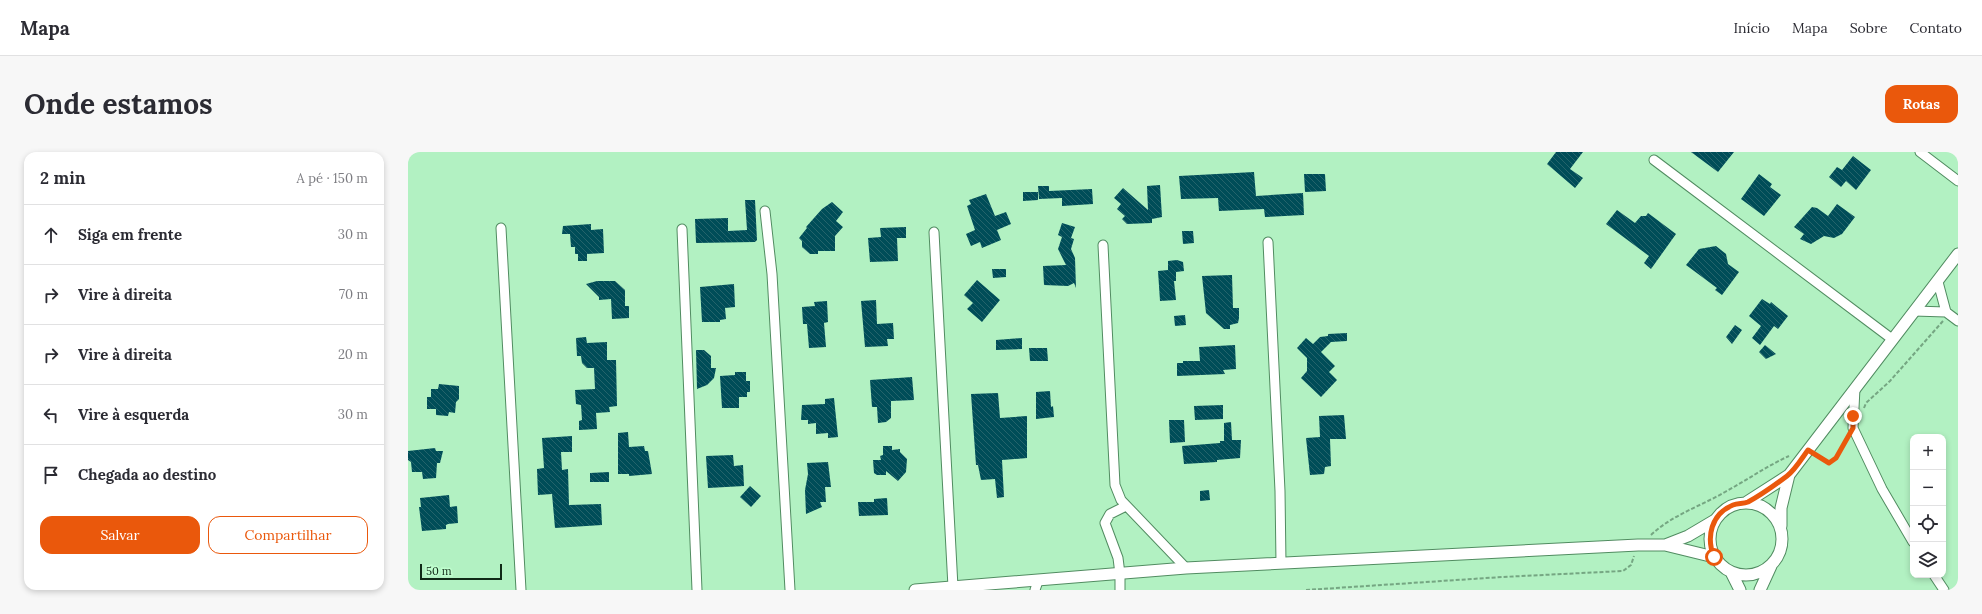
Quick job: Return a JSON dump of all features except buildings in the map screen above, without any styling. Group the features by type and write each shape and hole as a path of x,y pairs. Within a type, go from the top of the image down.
{"street":[{"path":"1920,152 1958,181"},
{"path":"1654,160 1892,339"},
{"path":"765,210 772,274 790,590"},
{"path":"500,228 521,590"},
{"path":"682,229 697,590"},
{"path":"934,232 953,588"},
{"path":"1268,242 1280,490 1281,563"},
{"path":"1103,245 1115,485 1117,494 1126,506 1186,568"},
{"path":"1747,502 1789,475 1958,254"},
{"path":"1938,282 1948,313 1958,321"},
{"path":"1914,311 1948,313"},
{"path":"1855,388 1853,428 1882,489 1910,537"},
{"path":"1760,590 1771,566 1781,550 1783,543 1781,508 1789,475"},
{"path":"1665,545 1688,536 1715,520 1725,509 1739,503 1755,503 1768,509 1774,514 1781,527"},
{"path":"1120,590 1120,574 1116,550 1105,523 1110,514 1126,506"},
{"path":"1715,520 1712,527 1710,542 1714,557 1725,568 1732,572 1746,575 1761,572 1771,566"},
{"path":"915,590 1036,585 1120,574 1186,568 1638,545 1665,545 1714,557"},
{"path":"1732,572 1740,590"},
{"path":"1936,578 1944,590"}],"path":[{"path":"1863,410 1866,403 1890,382 1948,313"},
{"path":"1306,590 1502,577 1623,571 1631,565 1638,545 1662,524 1726,492 1774,462 1798,452 1808,450 1829,463 1836,458 1853,428"}],"route":[{"path":"1714,557 1710,542 1710,535 1712,527 1719,514 1725,509 1739,503 1747,502 1789,475 1808,450 1829,463 1836,458 1853,428 1853,416"}]}
